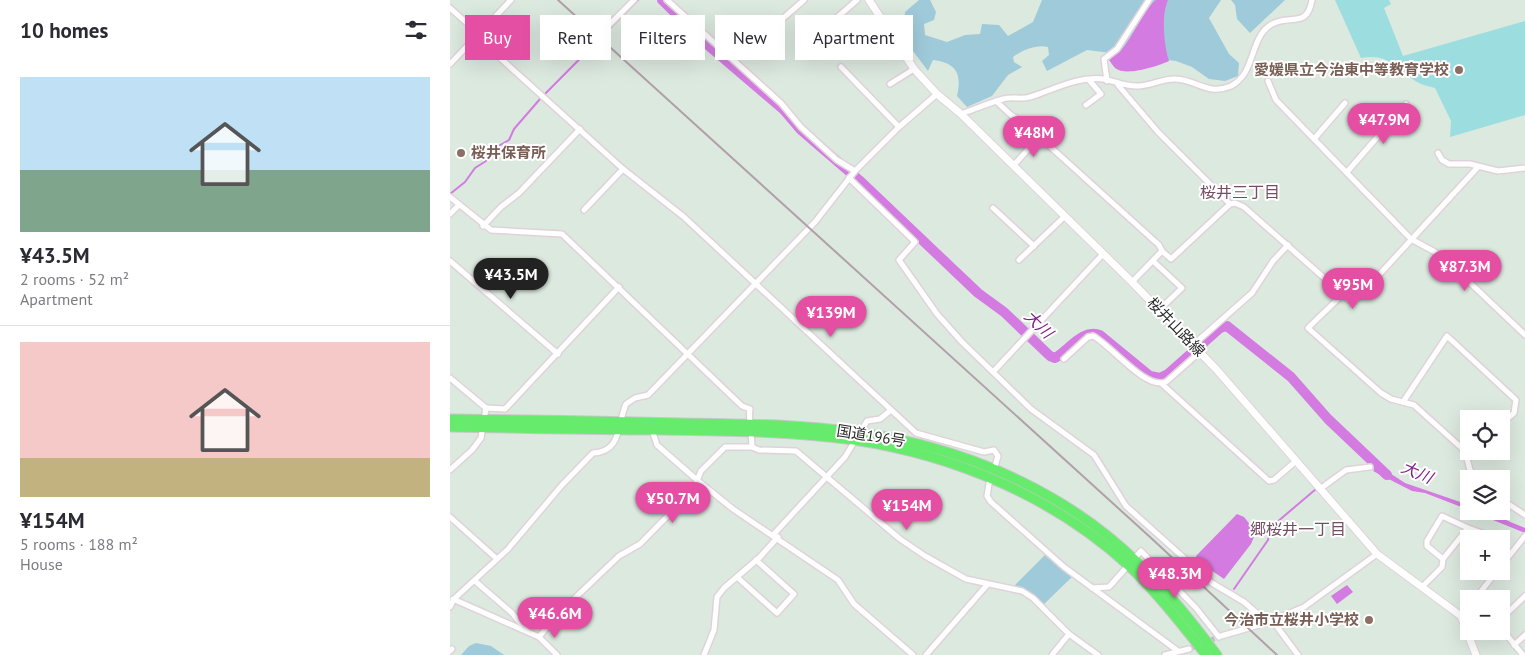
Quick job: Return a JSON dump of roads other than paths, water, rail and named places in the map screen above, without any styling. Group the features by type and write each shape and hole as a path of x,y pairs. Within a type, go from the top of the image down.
{"highway":[{"name":"国道196号","path":"450,419 483,424"},
{"name":"国道196号","path":"450,427 483,424 752,428 902,440 948,452 994,469 1035,489 1073,512 1168,594 1217,655"},
{"name":"国道196号","path":"621,426 652,430 752,428"},
{"name":"国道196号","path":"857,437 918,453 990,479 1055,512 1130,562 1206,655"}],"main road":[{"name":"桜井山路線","path":"870,1 914,69 937,94 961,114 1104,254 1200,352 1377,554 1460,615"},
{"path":"1470,640 1476,655"}],"street":[{"path":"497,15 511,0"},
{"path":"611,23 634,0"},
{"path":"666,0 781,103 801,127 838,160 855,171"},
{"path":"785,17 804,0"},
{"path":"840,15 857,0"},
{"path":"1107,81 1104,59 1117,49 1149,0"},
{"path":"961,114 1005,98 1028,98 1060,86 1088,80 1144,86 1174,79 1207,89 1220,89 1232,86 1242,78 1262,35 1272,24 1304,18 1310,12 1312,0"},
{"path":"450,8 465,23"},
{"path":"450,64 465,49"},
{"path":"504,60 623,169 684,217 916,433 984,452 994,450 998,456 990,479 987,496 991,502 1058,562 1178,651"},
{"path":"840,67 899,127"},
{"path":"890,84 914,69"},
{"path":"1086,105 1101,94 1088,80"},
{"path":"1268,81 1276,100 1411,239 1448,261 1525,335"},
{"path":"1118,84 1158,132 1230,204"},
{"path":"450,606 452,599 475,581 497,559 593,453 602,452 610,448 621,426 626,404 635,398 648,395 815,222 855,171 899,127 937,94"},
{"path":"996,101 1039,137 1171,259 1230,204 1235,203 1244,207 1349,300 1355,300 1360,297 1478,167"},
{"path":"1314,139 1344,103"},
{"path":"1347,172 1406,104"},
{"path":"483,226 501,207 519,194 580,129"},
{"path":"1014,165 1039,137"},
{"path":"1438,153 1442,160 1449,164 1470,164 1498,171 1525,168"},
{"path":"584,210 623,169"},
{"path":"850,178 915,242 899,260 937,314 1030,409 1070,439 1089,450 1126,506 1212,583 1244,602 1270,621 1298,655"},
{"path":"450,197 483,226 491,230 562,234 742,406 750,410 748,415 752,428 752,447"},
{"path":"450,214 459,205"},
{"path":"993,208 1034,246"},
{"path":"1019,260 1065,216"},
{"path":"1193,345 1252,293 1273,261 1288,245"},
{"path":"1132,282 1162,251"},
{"path":"993,372 1104,254"},
{"path":"450,261 558,354"},
{"path":"1152,261 1182,288 1159,310"},
{"path":"450,378 486,408 505,408 558,354 619,287"},
{"path":"1342,294 1308,328 1381,393 1414,405 1460,445"},
{"path":"1064,359 1093,336 1146,380 1162,384 1269,481 1274,480 1296,461"},
{"path":"1403,402 1447,336 1516,400 1514,413 1510,416"},
{"path":"1162,384 1200,352"},
{"path":"450,470 472,450 481,438 486,408"},
{"path":"704,655 714,630 717,597 724,588 756,560 846,457 867,421 880,419 891,410"},
{"path":"652,430 657,445 697,480 733,509 776,536 838,580 854,604 912,655"},
{"path":"539,637 555,617 619,556 640,544 692,490 701,471 725,447 752,447 759,450 796,451 900,539 925,556 966,579 1022,591 1046,609 1069,634 1098,655"},
{"path":"1320,488 1346,470 1370,467"},
{"path":"1510,505 1525,515"},
{"path":"1443,559 1427,546 1427,541 1442,516 1474,530"},
{"path":"450,517 497,559"},
{"path":"1422,588 1442,567 1443,559 1468,528"},
{"path":"1510,555 1525,536"},
{"path":"1091,588 1109,587 1142,551 1196,608 1220,637 1270,621 1304,607 1377,554"},
{"path":"737,577 777,613 794,594 756,560"},
{"path":"475,581 512,613 528,632"},
{"path":"926,655 987,585"},
{"path":"1510,610 1525,596"},
{"path":"452,599 539,637 558,655"},
{"path":"1052,655 1069,634"},
{"path":"1514,645 1525,635"},
{"path":"1510,640 1523,655"},
{"path":"1165,655 1189,649"}],"waterway":[{"path":"450,194 465,182 475,168 486,161 495,148 509,140 514,129 540,99 638,0"},
{"name":"大川","path":"662,0 709,46 784,110 801,130 859,180 978,293 1004,312 1050,356 1055,358 1082,337 1094,334 1100,335 1150,376 1160,378 1168,374 1220,328 1227,326 1291,377 1328,419 1387,475"},
{"path":"1320,486 1328,480"},
{"path":"1234,589 1268,540 1270,528 1316,489"}],"tunnel":[{"path":"1189,649 1221,636"}],"railway":[{"path":"558,0 1150,537 1277,655"}],"place":[{"name":"愛媛県立今治東中等教育学校","path":"1459,70"},
{"name":"桜井保育所","path":"461,153"},
{"name":"今治市立桜井小学校","path":"1369,620"}],"district":[{"name":"桜井三丁目","path":"1240,192"},
{"name":"郷桜井一丁目","path":"1298,529"}]}
